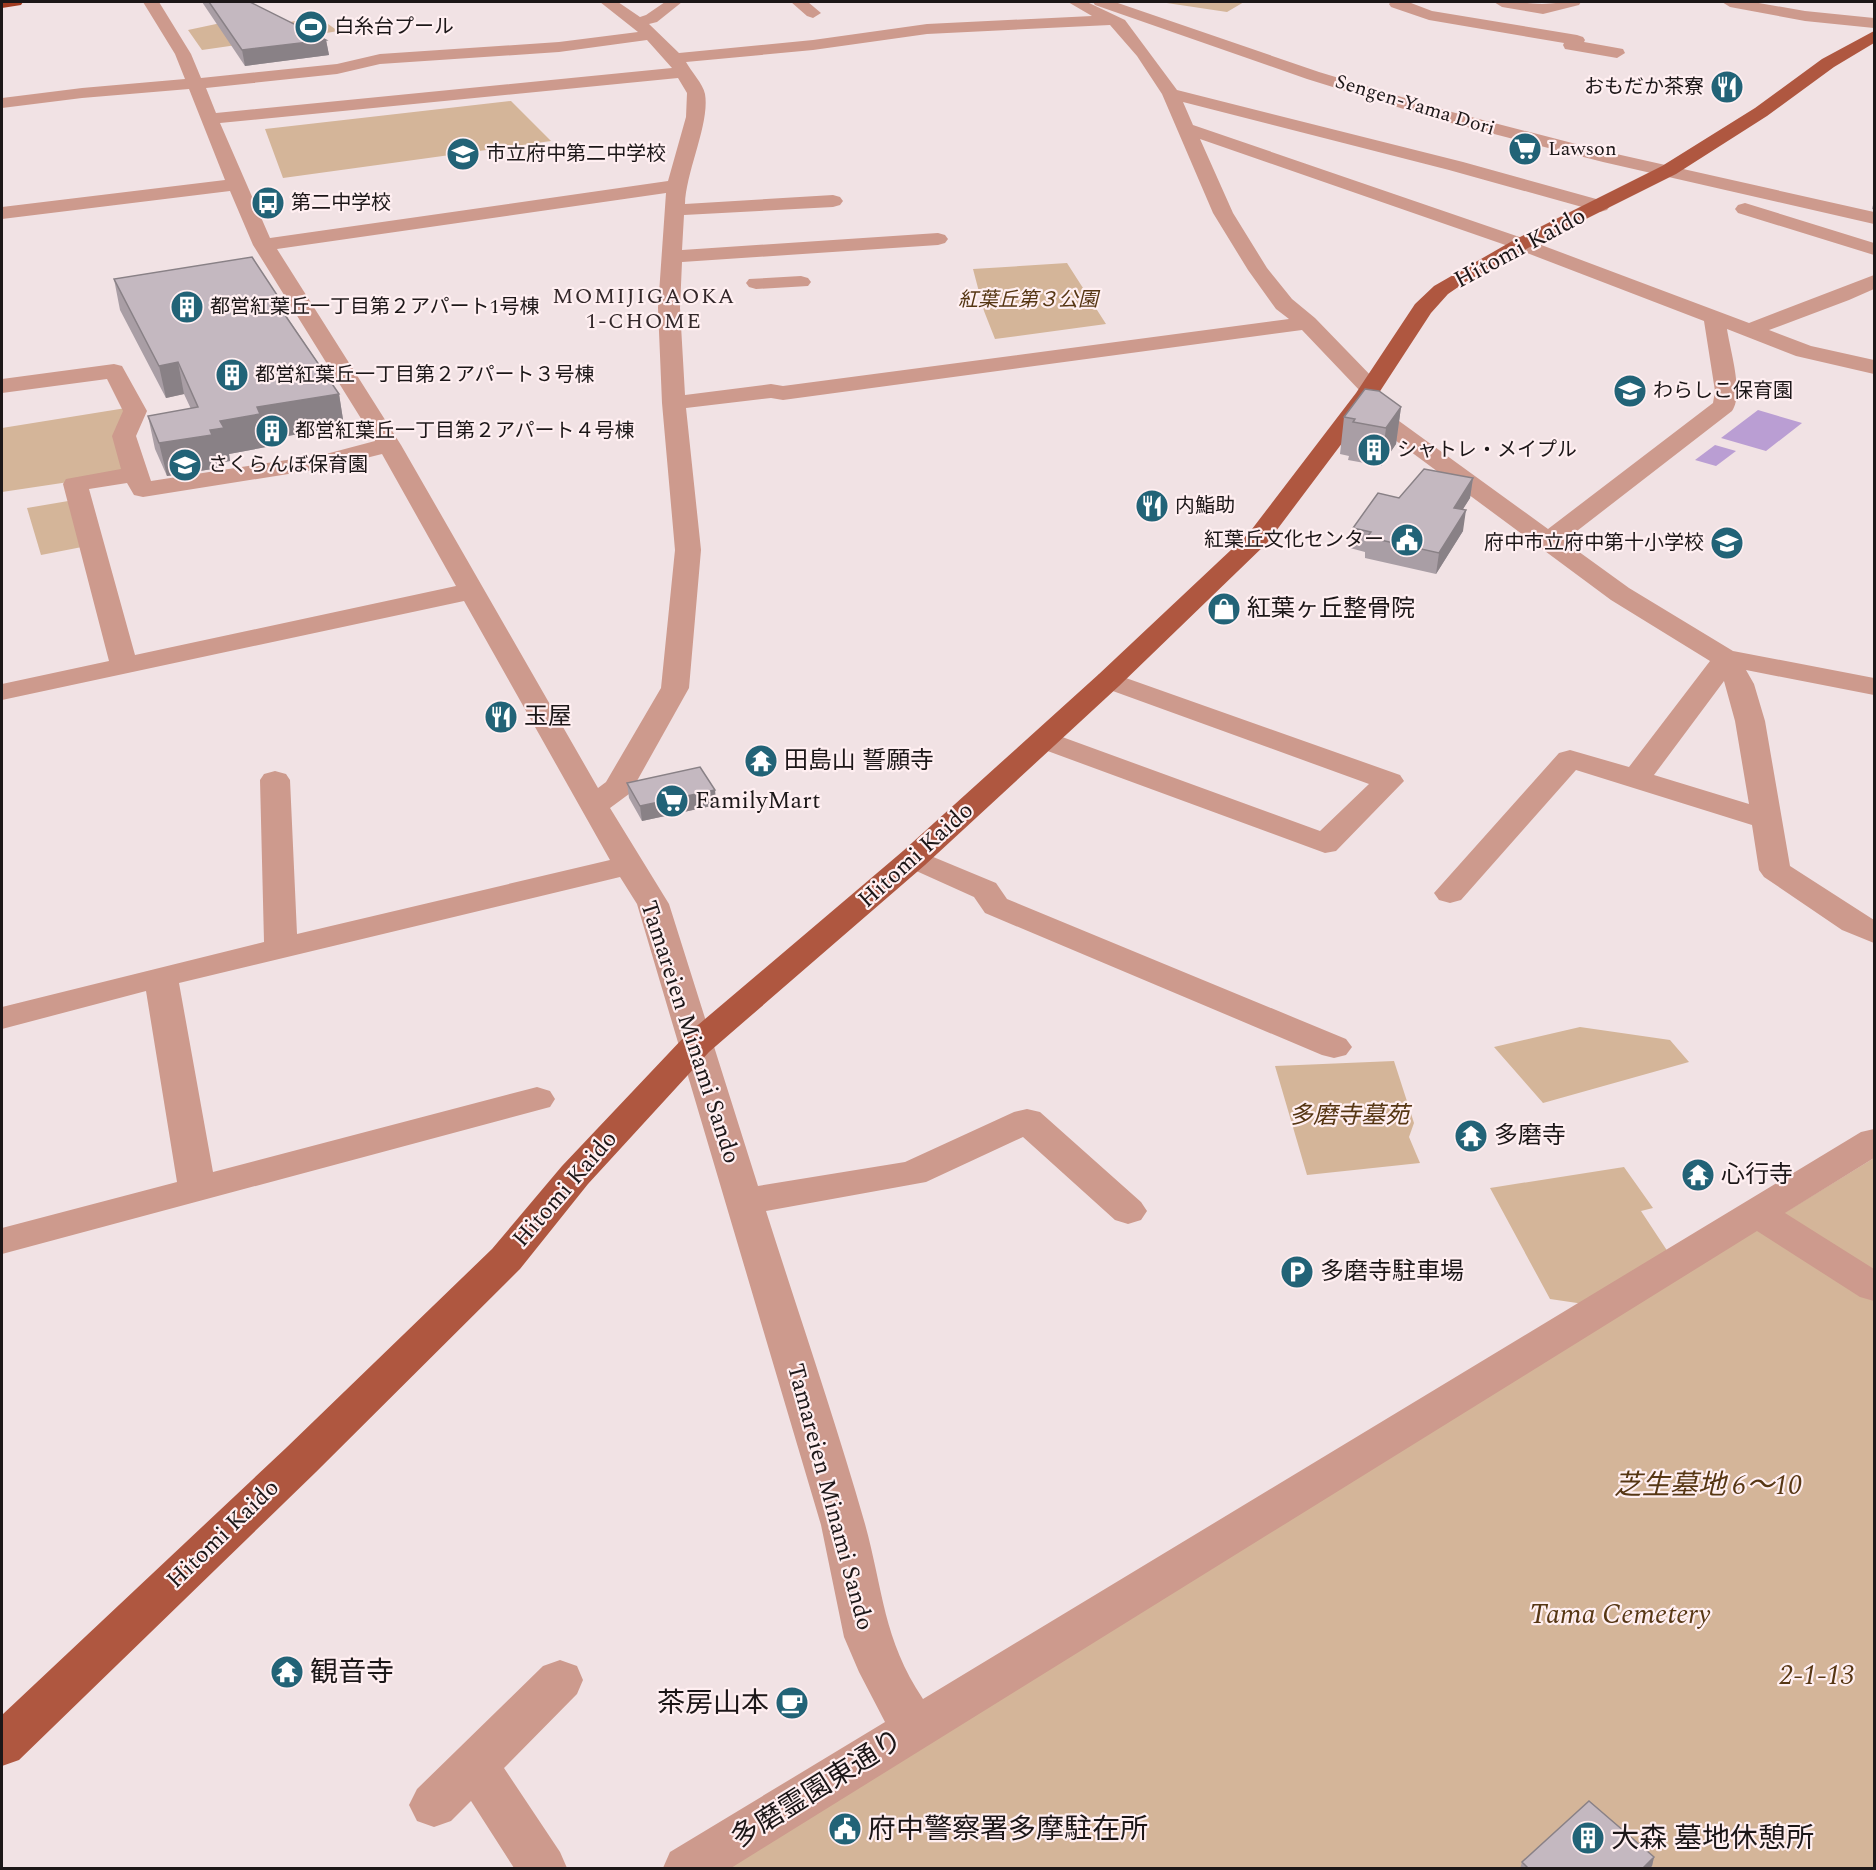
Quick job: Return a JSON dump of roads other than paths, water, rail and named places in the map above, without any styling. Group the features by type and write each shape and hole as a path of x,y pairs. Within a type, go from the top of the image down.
{"highway":[{"path":"2,3 15,2"}],"main road":[{"name":"Hitomi Kaido","path":"2,1745 292,1468 506,1258 575,1175 697,1044 914,858 1109,680 1258,538 1364,397 1423,309 1441,290 1521,244 1669,170 1761,112 1828,63 1875,36"}],"street":[{"name":"Tamareien Minami Sando","path":"151,2 183,54 263,245 389,446 593,806 652,904 697,1044 843,1525 864,1624 872,1650 898,1702 916,1728"},
{"path":"593,806 618,788 675,688 688,550 674,403 669,308 676,186 695,117 696,93 679,65 644,28 608,2"},
{"path":"2,103 82,93 337,69 380,59 559,47 644,28 651,19 675,2"},
{"path":"799,2 813,13"},
{"path":"1076,2 1114,20 1143,53 1171,94 1222,213 1258,270 1284,304 1306,323 1380,418 1620,594 1726,659 1753,662 1875,686"},
{"name":"Sengen-Yama Dori","path":"1101,2 1430,111 1515,134 1875,218"},
{"path":"1404,2 1397,4 1429,15 1577,40 1571,45 1617,52"},
{"path":"1502,2 1543,9 1573,2"},
{"path":"1730,2 1805,16 1875,23"},
{"path":"209,119 679,65 927,29 1114,20"},
{"path":"1171,94 1399,151 1600,206"},
{"path":"1185,129 1521,244 1751,329 1804,351 1875,367"},
{"path":"2,213 236,185"},
{"path":"263,245 676,186"},
{"path":"1750,189 1728,204 1875,249"},
{"path":"675,210 833,201"},
{"path":"672,257 938,239"},
{"path":"777,249 779,283"},
{"path":"1751,329 1842,296 1875,280"},
{"path":"756,284 801,282"},
{"path":"1548,540 1724,406 1726,391 1714,317"},
{"path":"674,403 771,392 783,393 1306,323"},
{"path":"2,386 114,371 135,411 124,436 135,474 143,490 326,461 389,446"},
{"path":"124,666 75,484 135,474"},
{"path":"2,692 472,591"},
{"path":"1636,778 1726,659"},
{"path":"1726,659 1740,684 1750,721 1775,870 1854,923 1875,933"},
{"path":"1044,740 1325,844 1389,781 1109,680"},
{"path":"1450,893 1570,759 1766,819"},
{"path":"275,780 281,948"},
{"path":"914,858 986,890 996,906 1334,1047"},
{"path":"2,1018 160,976 630,865"},
{"path":"160,976 197,1190"},
{"path":"2,1241 537,1099"},
{"path":"744,1202 913,1173 1027,1121 1128,1211"},
{"name":"多磨霊園東通り","path":"688,1869 1875,1141"},
{"path":"1757,1213 1875,1287"},
{"path":"434,1805 560,1680"},
{"path":"475,1765 542,1869"}],"place":[{"name":"白糸台プール","path":"311,27"},
{"name":"おもだか茶寮","path":"1727,87"},
{"name":"Lawson","path":"1525,149"},
{"name":"市立府中第二中学校","path":"463,154"},
{"name":"第二中学校","path":"268,203"},
{"name":"都営紅葉丘一丁目第２アパート1号棟","path":"187,307"},
{"name":"都営紅葉丘一丁目第２アパート３号棟","path":"232,375"},
{"name":"わらしこ保育園","path":"1630,391"},
{"name":"都営紅葉丘一丁目第２アパート４号棟","path":"272,431"},
{"name":"シャトレ・メイプル","path":"1374,450"},
{"name":"さくらんぼ保育園","path":"185,465"},
{"name":"内鮨助","path":"1152,506"},
{"name":"紅葉丘文化センター","path":"1407,540"},
{"name":"府中市立府中第十小学校","path":"1727,543"},
{"name":"紅葉ヶ丘整骨院","path":"1224,609"},
{"name":"玉屋","path":"501,717"},
{"name":"田島山 誓願寺","path":"761,761"},
{"name":"FamilyMart","path":"672,801"},
{"name":"多磨寺","path":"1471,1136"},
{"name":"心行寺","path":"1698,1175"},
{"name":"多磨寺駐車場","path":"1297,1272"},
{"name":"観音寺","path":"287,1672"},
{"name":"茶房山本","path":"792,1703"},
{"name":"府中警察署多摩駐在所","path":"845,1829"},
{"name":"大森 墓地休憩所","path":"1588,1838"}],"district":[{"name":"MOMIJIGAOKA 1-CHOME","path":"644,308"}],"park label":[{"name":"紅葉丘第３公園","path":"1028,300"},
{"name":"多磨寺墓苑","path":"1349,1116"},
{"name":"芝生墓地 6～10","path":"1708,1485"},
{"name":"Tama Cemetery","path":"1620,1614"},
{"name":"2-1-13","path":"1817,1675"}]}
